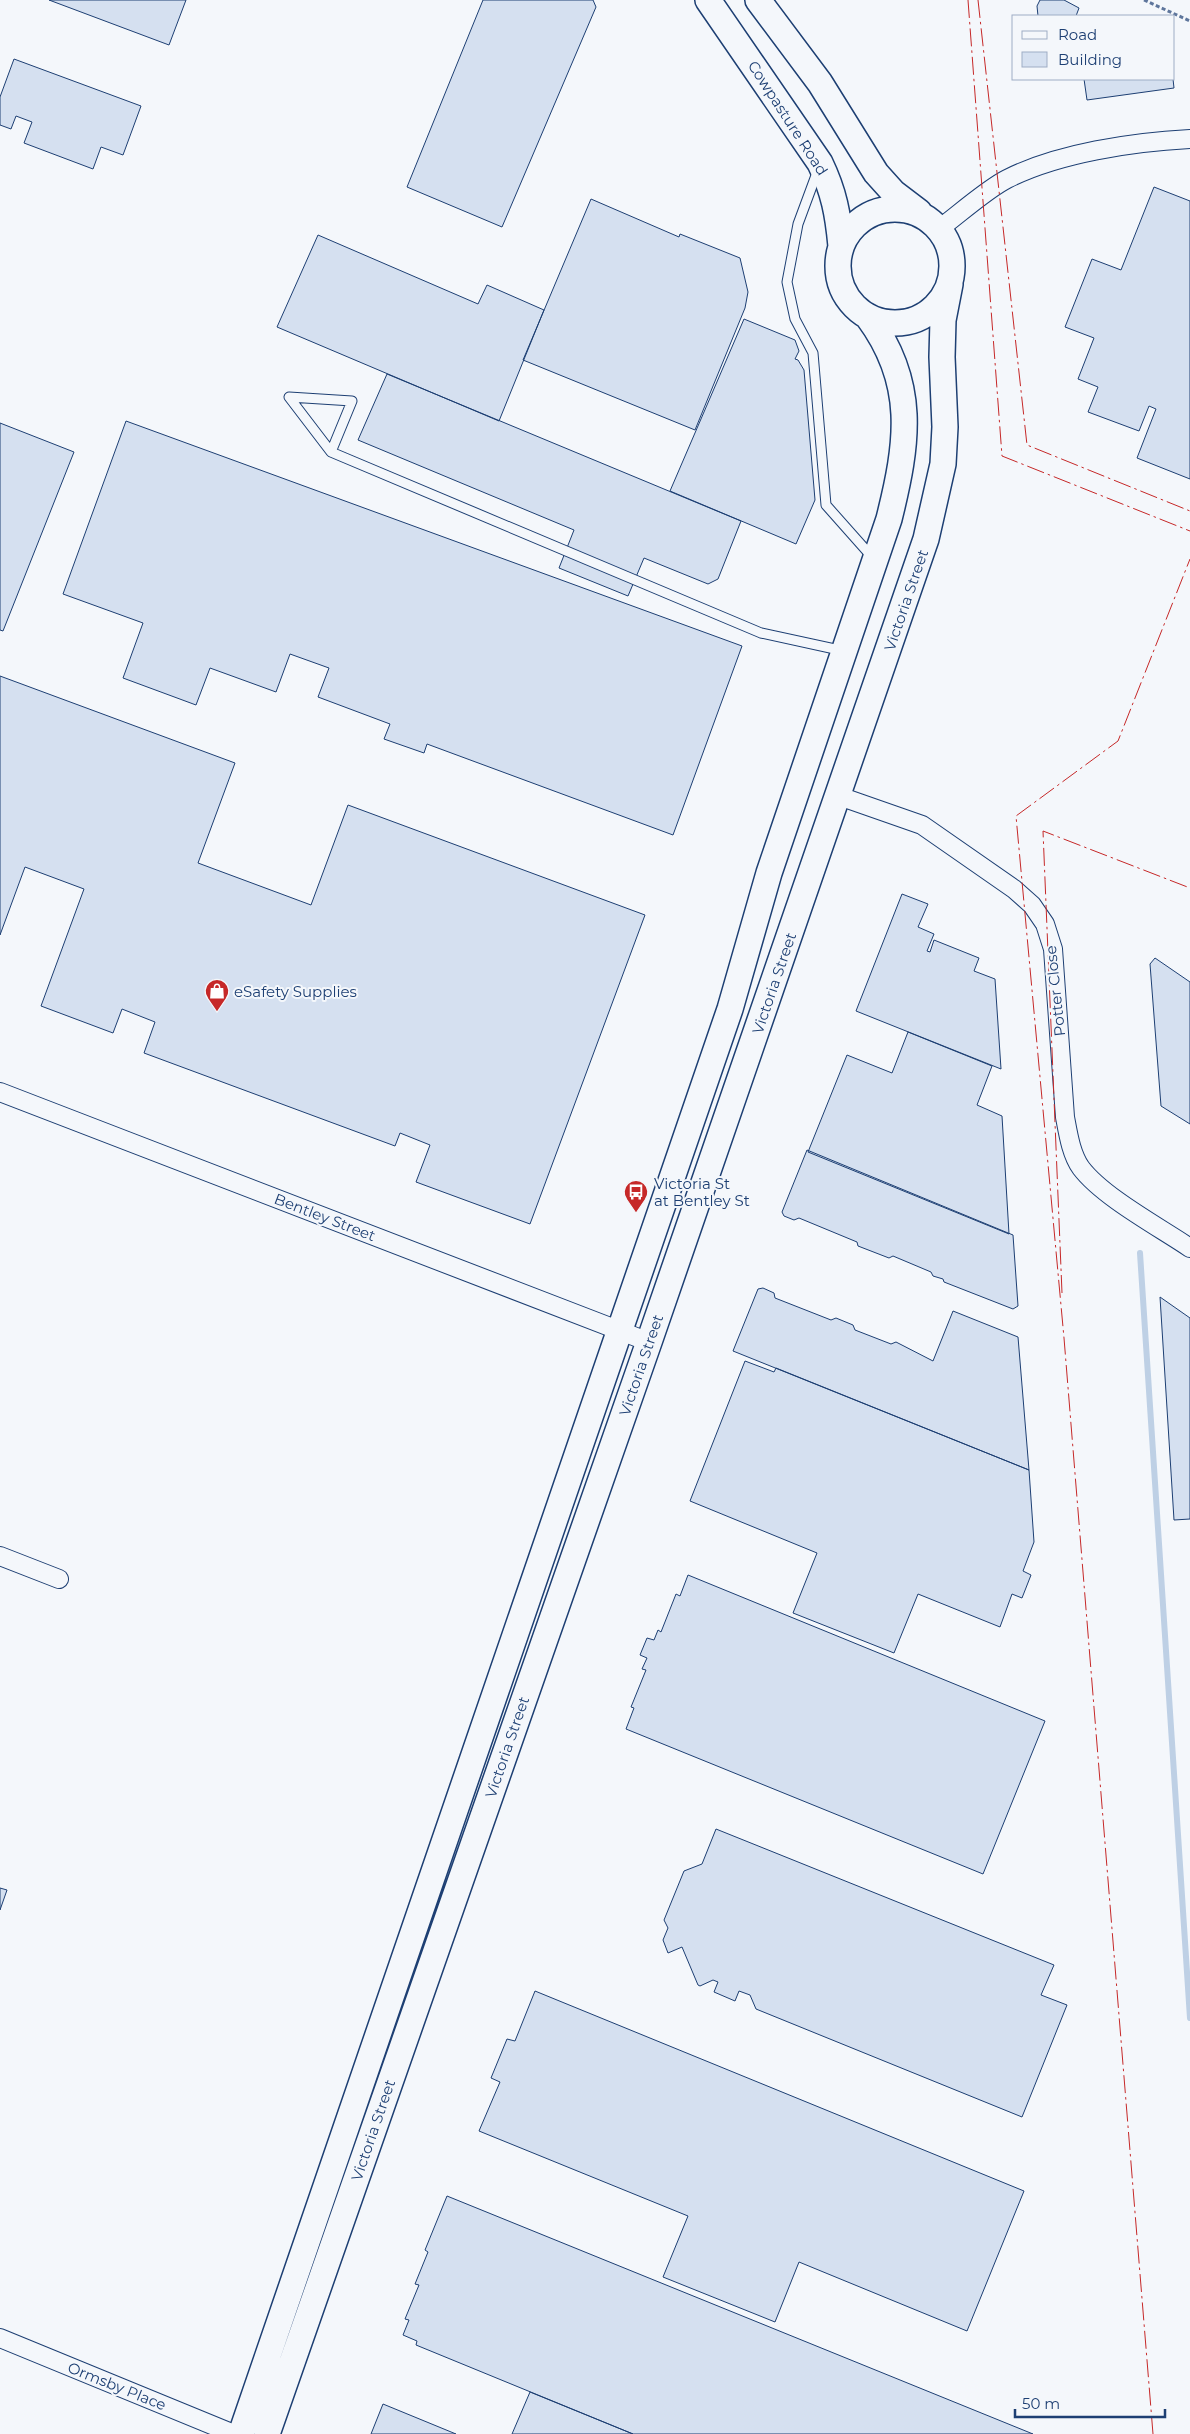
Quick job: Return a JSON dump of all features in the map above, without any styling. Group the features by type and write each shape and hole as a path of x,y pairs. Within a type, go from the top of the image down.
{"main road":[{"name":"Cowpasture Road","path":"708,0 820,163 831,186 838,210 841,246"},
{"path":"758,0 820,83 876,173 894,193 933,223 949,245 952,261 950,284 942,298 931,311 916,319 900,323 884,322 868,317 855,307 842,286 838,263 841,246 849,231 861,219 877,211 894,208 911,210 933,223"},
{"name":"Victoria Street","path":"267,2434 839,796 926,539 936,500 942,464 945,427 942,357 943,320 950,284"},
{"name":"Victoria Street","path":"241,2434 730,1009 769,873 889,519 899,478 906,415 902,387 894,362 882,337 868,317"}],"street":[{"path":"933,223 1006,179 1040,167 1102,150 1190,139"},
{"name":"Potter Close","path":"839,796 922,825 1014,889 1032,904 1044,924 1052,949 1065,1116 1070,1142 1080,1166 1097,1185 1190,1248"},
{"name":"Bentley Street","path":"0,1092 649,1342"},
{"path":"0,1556 59,1579"},
{"name":"Ormsby Place","path":"0,2338 234,2434"}],"lane":[{"path":"820,163 798,224 786,282 795,319 813,353 826,505 875,560"},
{"path":"331,452 352,400 289,397 331,452 761,632 844,651"}],"path":[{"path":"1144,0 1190,21"}],"building":[{"path":"49,0 186,0 169,45"},
{"path":"483,0 593,0 596,7 502,227 407,187"},
{"path":"1040,0 1064,0 1079,8 1076,15 1038,15 1037,6"},
{"path":"14,59 141,106 123,155 101,147 93,169 24,143 32,122 16,116 11,129 0,125 0,97"},
{"path":"1084,80 1173,80 1174,88 1087,100"},
{"path":"1154,187 1190,201 1190,479 1137,458 1156,409 1149,406 1139,431 1088,412 1098,387 1078,379 1094,338 1065,327 1092,259 1121,270"},
{"path":"591,199 679,237 680,234 740,258 748,292 745,308 695,430 523,360"},
{"path":"318,235 478,304 487,285 544,310 499,421 277,327"},
{"path":"744,319 795,340 799,351 795,359 798,360 804,370 815,500 796,544 670,491"},
{"path":"387,374 741,521 718,579 708,584 644,558 628,596 559,568 574,530 358,440"},
{"path":"126,421 742,646 673,835 427,744 424,753 384,739 390,724 318,697 329,668 290,654 276,692 210,668 196,705 123,678 143,623 63,594"},
{"path":"0,423 74,452 3,631 0,630"},
{"path":"0,676 235,763 198,863 311,905 348,805 645,915 530,1224 416,1182 430,1145 400,1133 395,1146 144,1053 155,1022 122,1009 113,1033 41,1006 84,889 25,867 0,935"},
{"path":"902,894 928,904 918,927 934,934 927,951 930,952 934,940 979,958 974,971 995,979 1001,1069 856,1011"},
{"path":"1155,958 1190,982 1190,1124 1161,1106 1150,964"},
{"path":"908,1032 992,1066 977,1105 1002,1116 1009,1234 808,1152 847,1055 892,1073"},
{"path":"807,1150 1013,1235 1018,1306 1013,1309 944,1282 943,1279 933,1276 931,1272 893,1256 889,1258 858,1246 857,1242 799,1218 794,1220 784,1216 782,1212"},
{"path":"763,1288 774,1293 775,1298 831,1320 836,1318 853,1325 855,1330 891,1344 896,1342 933,1361 953,1311 1018,1337 1029,1470 733,1351 758,1289"},
{"path":"1160,1297 1190,1318 1190,1519 1174,1520"},
{"path":"745,1361 774,1372 776,1368 1029,1470 1034,1542 1023,1571 1031,1575 1022,1598 1012,1594 1000,1627 918,1594 894,1653 793,1613 817,1553 690,1501"},
{"path":"688,1575 1045,1721 983,1874 626,1729 634,1708 631,1707 646,1670 642,1669 647,1658 640,1655 647,1638 654,1640 658,1630 661,1632 676,1594 680,1596"},
{"path":"716,1829 1054,1965 1041,1995 1067,2005 1022,2117 756,2009 750,1995 739,1991 735,2001 714,1992 718,1982 713,1980 700,1986 698,1985 682,1947 668,1953 663,1940 668,1928 664,1920 684,1871 702,1864"},
{"path":"0,1888 7,1890 0,1910"},
{"path":"535,1991 1024,2191 967,2331 799,2262 775,2322 663,2277 688,2216 479,2131 500,2082 491,2078 507,2039 515,2041"},
{"path":"447,2196 1033,2434 633,2434 416,2345 417,2341 403,2335 409,2320 405,2319 419,2285 415,2284 428,2252 425,2250"},
{"path":"530,2392 633,2434 512,2434"},
{"path":"383,2404 456,2434 371,2434"}],"waterway":[{"path":"1140,1253 1190,2018"}],"power":[{"path":"968,0 1002,456 1190,531"},
{"path":"978,0 1027,445 1190,511"},
{"path":"1153,2434 1064,1338 1016,816 1118,741 1190,559"},
{"path":"1062,1293 1043,831 1190,888"}],"place":[{"name":"eSafety Supplies","path":"217,1012"},
{"name":"Victoria St at Bentley St","path":"636,1213"}]}
